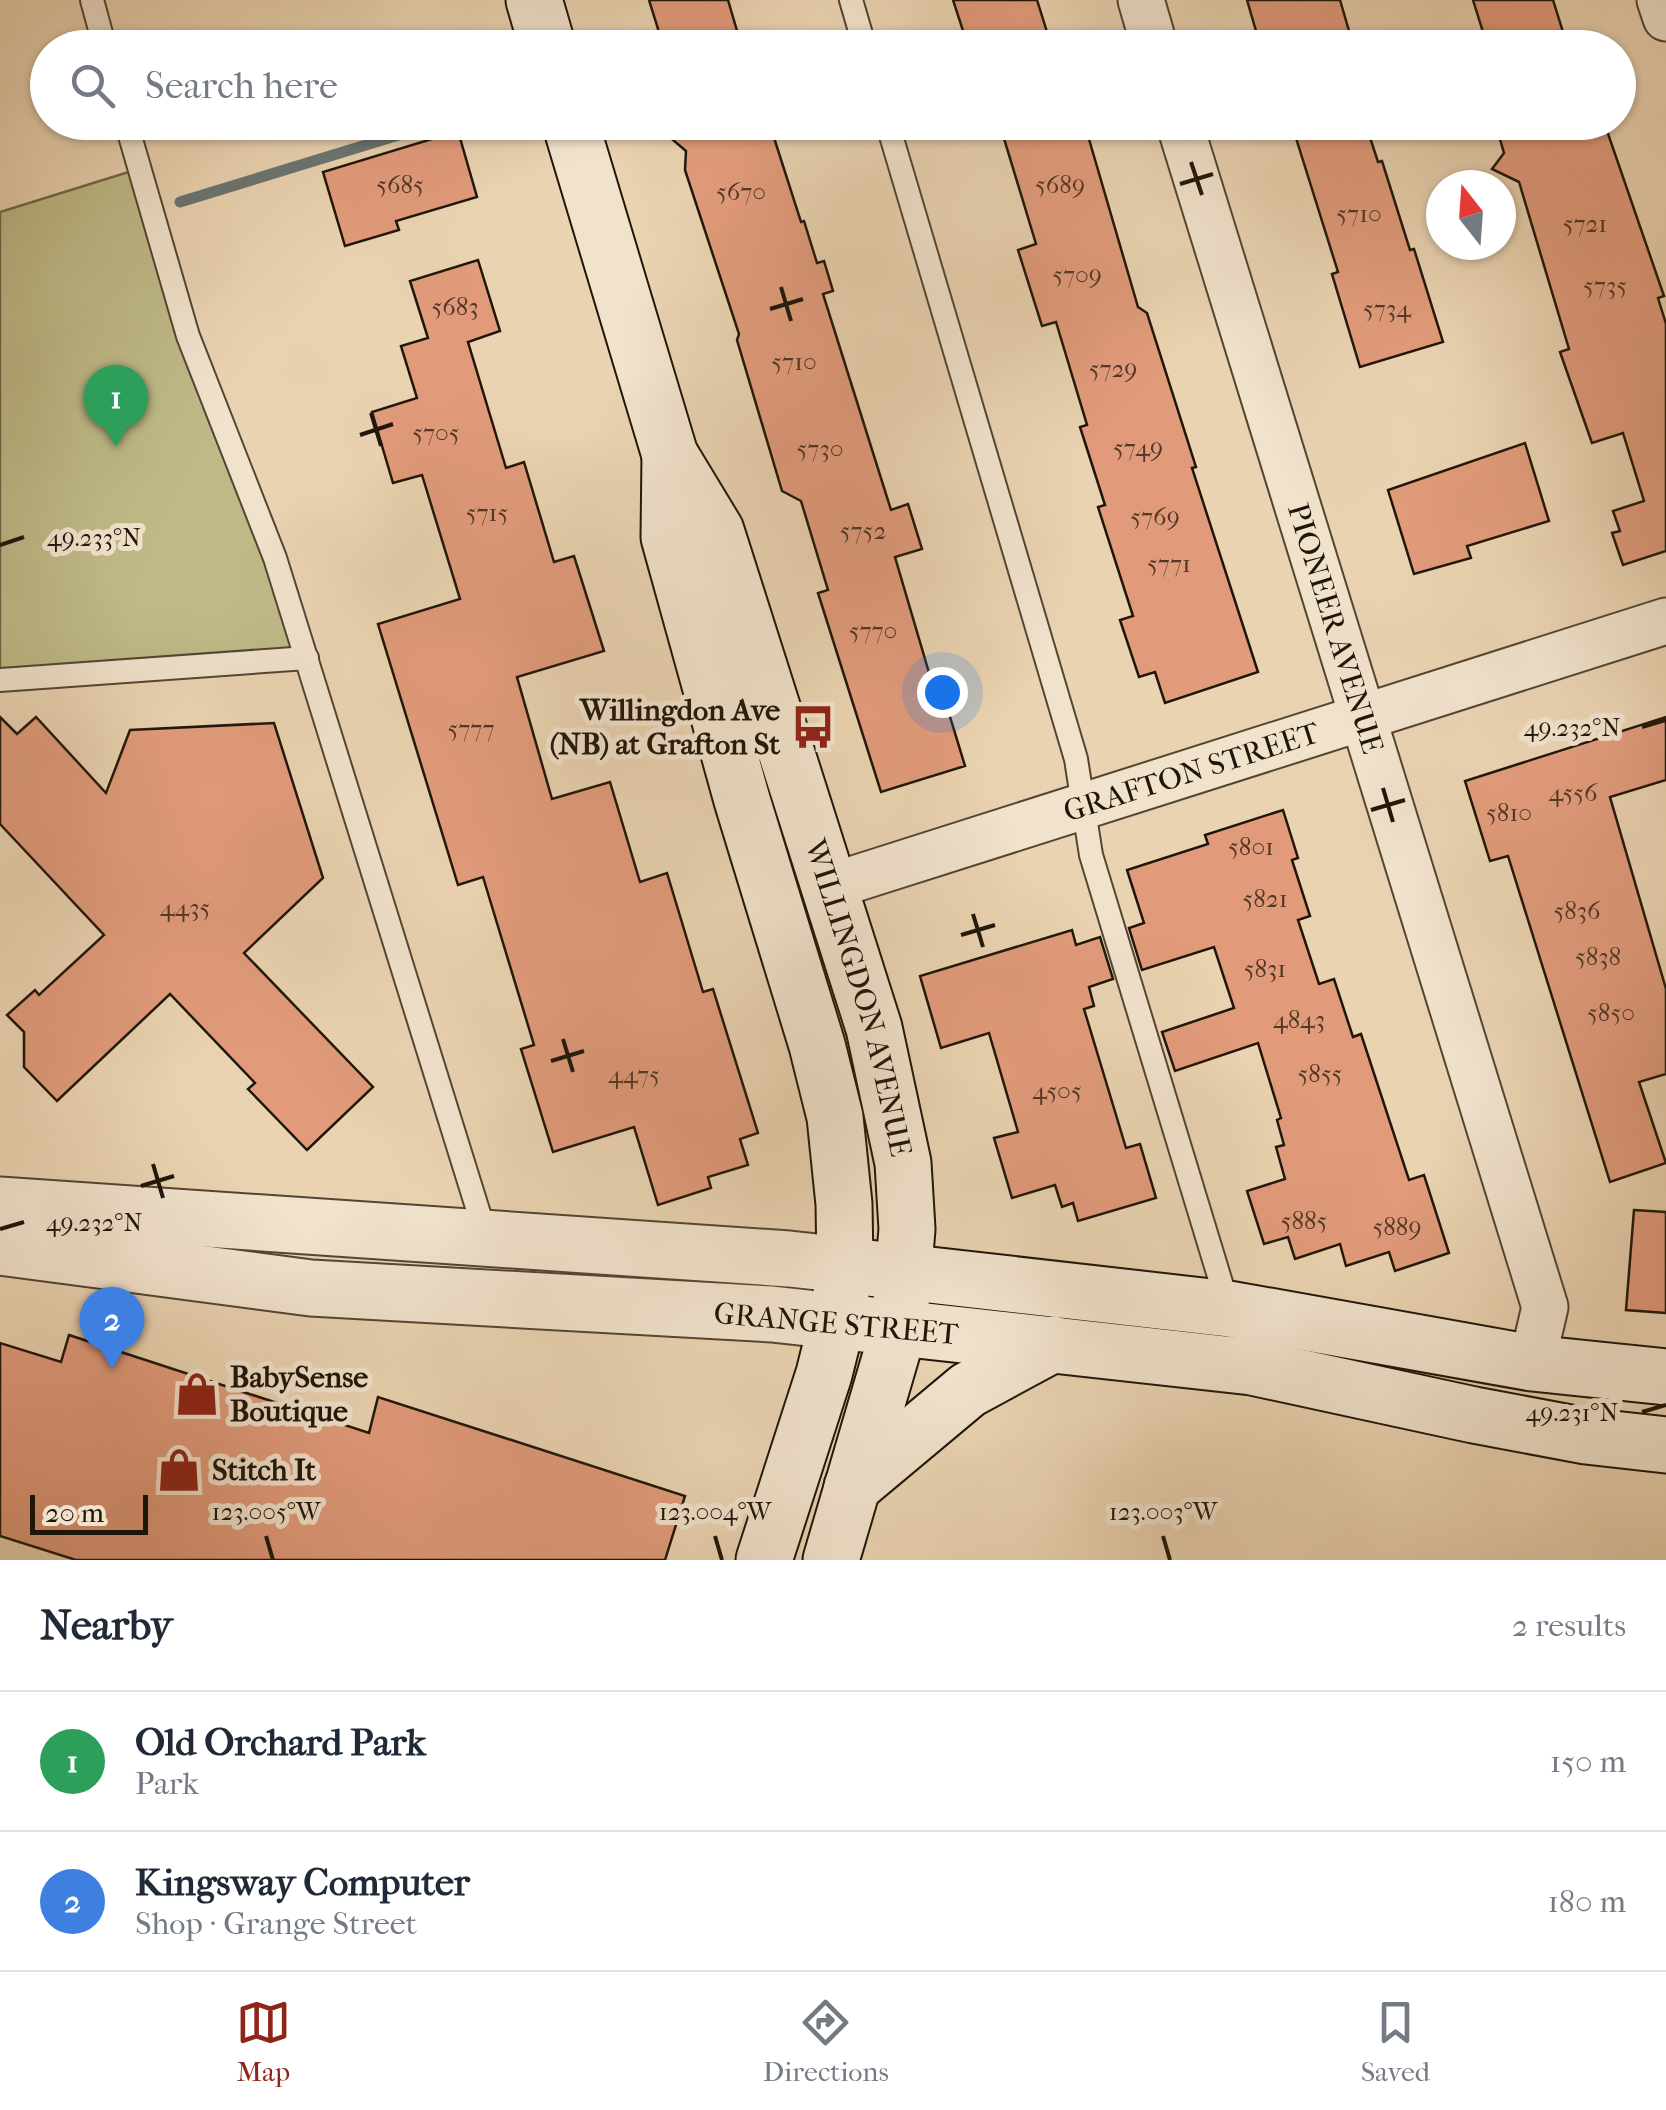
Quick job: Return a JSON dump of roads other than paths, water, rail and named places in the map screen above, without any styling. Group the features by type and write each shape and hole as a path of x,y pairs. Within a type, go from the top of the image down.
{"main road":[{"path":"534,0 543,30"},
{"name":"WILLINGDON AVENUE","path":"575,140 670,456 716,531 874,1028 903,1163 907,1228 899,1328 831,1560"},
{"name":"WILLINGDON AVENUE","path":"670,456 669,537 742,800 818,1045 834,1117 844,1204 845,1265 837,1322 764,1560"},
{"name":"GRANGE STREET","path":"0,1205 904,1271 1229,1309 1532,1364 1666,1377"},
{"name":"GRANGE STREET","path":"0,1246 310,1288 772,1314 1252,1367 1474,1416 1586,1436 1666,1445"},
{"path":"852,1487 968,1390 1053,1344"}],"street":[{"path":"1140,0 1149,30"},
{"path":"1660,0 1666,18"},
{"name":"PIONEER AVENUE","path":"1185,140 1545,1308 1532,1364"},
{"name":"GRAFTON STREET","path":"829,888 1666,621"}],"lane":[{"path":"92,0 100,30"},
{"path":"851,0 860,30"},
{"path":"131,140 188,336 275,558 487,1239"},
{"path":"892,140 1076,759 1092,854 1229,1309"},
{"path":"0,680 307,658"}],"waterway":[{"path":"180,202 382,140"}],"place":[{"name":"Old Orchard Park","path":"116,447"},
{"name":"Willingdon Ave (NB) at Grafton St","path":"813,727"},
{"name":"Kingsway Computer","path":"112,1369"},
{"name":"BabySense Boutique","path":"197,1394"},
{"name":"Stitch It","path":"179,1470"}]}
